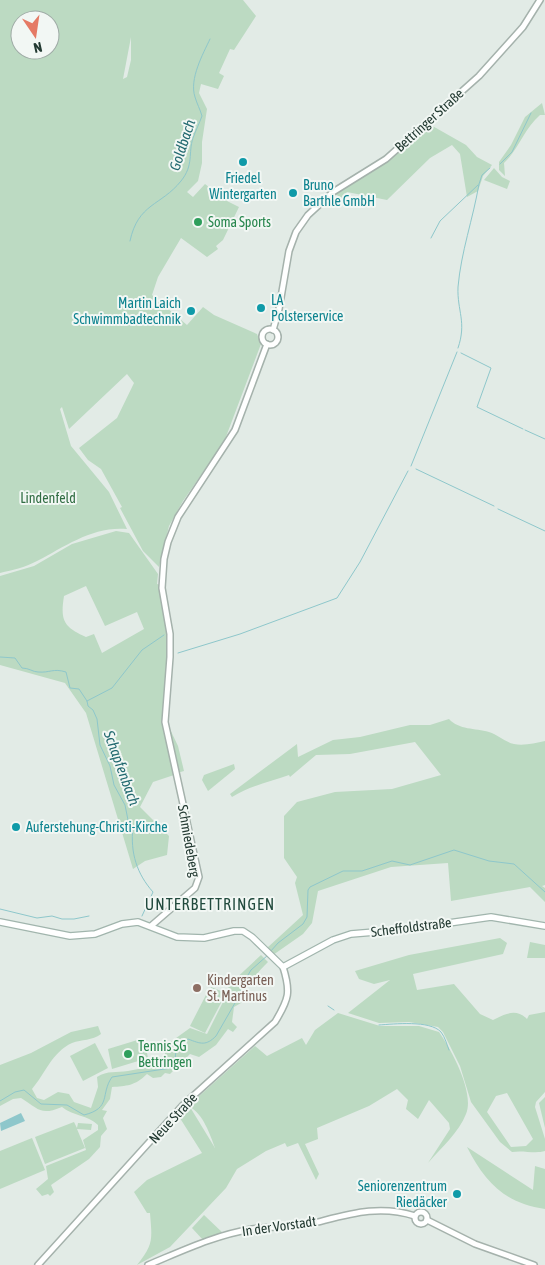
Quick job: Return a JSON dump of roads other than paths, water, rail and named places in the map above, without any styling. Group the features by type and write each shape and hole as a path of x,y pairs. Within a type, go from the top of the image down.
{"main road":[{"name":"Scheffoldstraße","path":"283,966 333,940 351,934 399,930 491,917 545,926"},
{"path":"0,922 70,936 95,934 131,922 151,926 167,934 192,938 234,931 243,932 252,937 271,958 283,966"}],"street":[{"name":"Bettringer Straße","path":"273,330 280,309 287,259 302,223 314,208 333,192 386,159 478,76 523,27 540,0"},
{"path":"273,330 278,335 276,342 272,345 267,344 263,341 263,335 266,331 273,330"},
{"name":"Schmiedeberg","path":"151,926 195,888 198,877 167,737 165,709 170,657 170,634 162,588 162,574 168,542 178,517 235,430 267,344"},
{"name":"Neue Straße","path":"38,1265 183,1105 275,1022 289,989 283,966"},
{"name":"In der Vorstadt","path":"148,1265 216,1237 253,1229 303,1225 367,1210 393,1211 415,1216"},
{"name":"In der Vorstadt","path":"415,1216 419,1212 423,1212 427,1220 475,1244 534,1265"},
{"name":"In der Vorstadt","path":"415,1216 419,1224 427,1220"}],"water":[{"path":"21,1113 25,1121 1,1131 0,1123"}],"waterway":[{"name":"Goldbach","path":"130,241 134,229 144,212 166,196 181,181 188,170 193,138 202,116 195,97 195,75 210,39"},
{"path":"500,164 512,152 531,113"},
{"path":"458,348 462,331 458,287 462,261 479,184 482,175 490,168"},
{"path":"431,238 440,221 478,185"},
{"path":"411,466 457,352"},
{"path":"461,353 491,368 477,407 523,429"},
{"path":"525,430 545,439"},
{"path":"416,469 494,506"},
{"path":"178,653 240,634 337,598 360,562 408,471"},
{"path":"498,509 545,531"},
{"path":"87,701 112,688 142,650 164,635"},
{"name":"Schapfenbach","path":"0,657 15,658 22,668 36,672 58,670 66,672 70,688 79,689 88,706 93,710 97,719 100,745 110,766 114,785 125,805 128,820 133,827 132,837 136,862 143,878 153,892 142,916"},
{"path":"270,952 278,943 303,924 307,917 308,890 310,887 343,871 362,871 392,861 410,865 454,850 489,861 514,864 545,892"},
{"path":"0,909 37,918 52,916 62,919 74,919 89,916"},
{"path":"0,1101 15,1092 24,1090 41,1104 67,1105 84,1115 93,1112 102,1104 108,1083 112,1077 171,1068 175,1062 176,1048 188,1039 206,1043 216,1036 239,996 251,970 268,955"},
{"path":"328,1006 334,1010"},
{"path":"379,1025 421,1024 436,1028 441,1032 449,1050"}],"place":[{"name":"Friedel Wintergarten","path":"243,162"},
{"name":"Bruno Barthle GmbH","path":"293,193"},
{"name":"Soma Sports","path":"198,222"},
{"name":"LA Polsterservice","path":"261,308"},
{"name":"Martin Laich Schwimmbadtechnik","path":"191,311"},
{"name":"Auferstehung-Christi-Kirche","path":"16,827"},
{"name":"Kindergarten St. Martinus","path":"197,988"},
{"name":"Tennis SG Bettringen","path":"128,1054"},
{"name":"Seniorenzentrum Riedäcker","path":"457,1194"}],"district":[{"name":"UNTERBETTRINGEN","path":"210,904"}],"park label":[{"name":"Lindenfeld","path":"48,498"}]}
